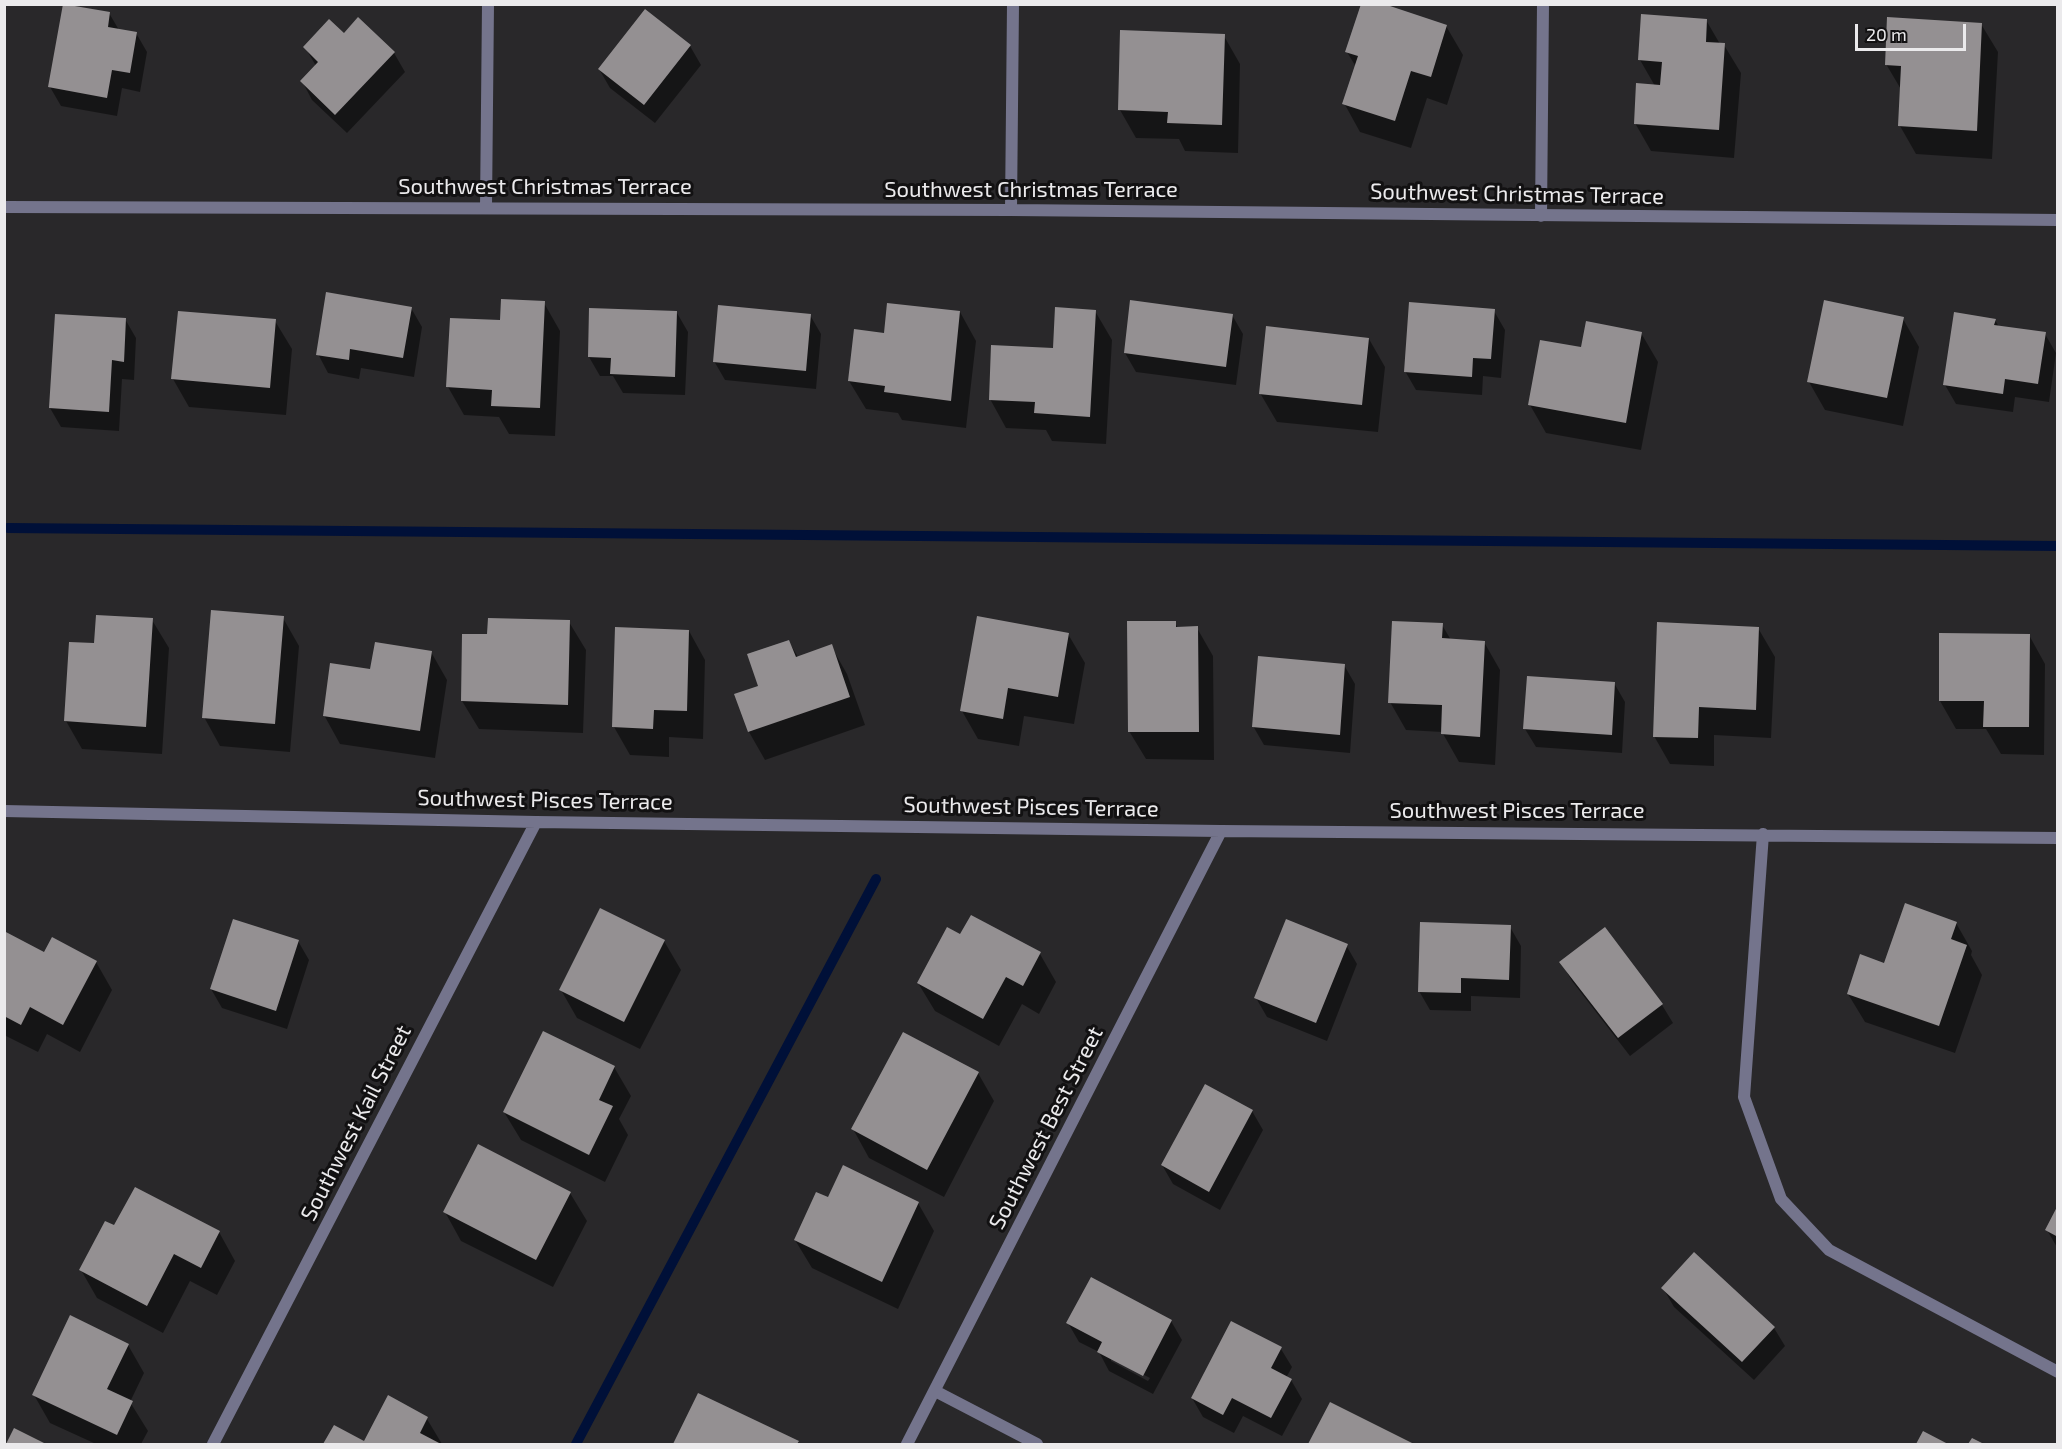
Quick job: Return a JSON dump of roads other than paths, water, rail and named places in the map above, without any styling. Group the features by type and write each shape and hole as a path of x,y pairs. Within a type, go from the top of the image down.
{"street":[{"path":"486,207 488,4"},
{"path":"1011,210 1013,4"},
{"path":"1541,216 1543,4"},
{"name":"Southwest Christmas Terrace","path":"4,207 1011,210 2058,220"},
{"name":"Southwest Pisces Terrace","path":"4,811 536,822 2058,838"},
{"name":"Southwest Kail Street","path":"213,1444 536,822"},
{"name":"Southwest Best Street","path":"907,1444 1221,831"},
{"path":"1764,834 1744,1097 1781,1199 1829,1250 2058,1372"},
{"path":"935,1391 1037,1444"}],"waterway":[{"path":"8,528 2058,546"},
{"path":"576,1444 876,879"}]}
